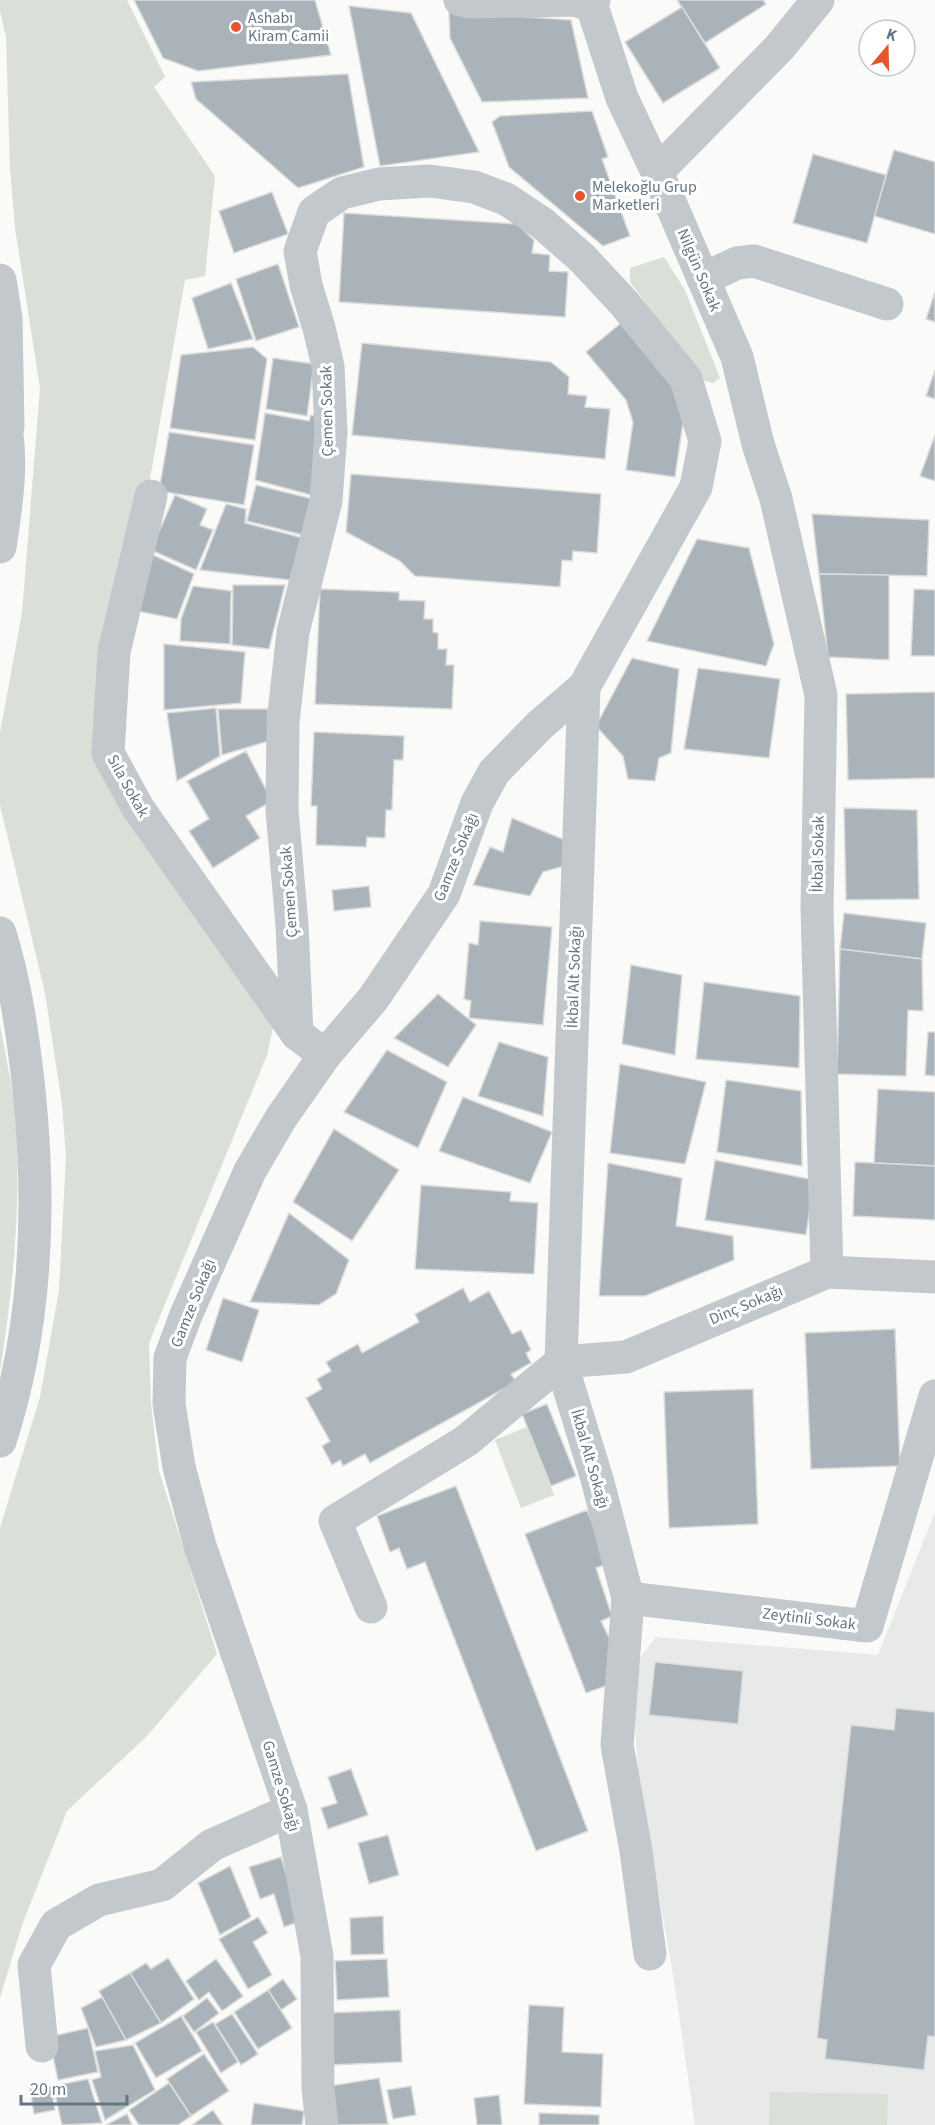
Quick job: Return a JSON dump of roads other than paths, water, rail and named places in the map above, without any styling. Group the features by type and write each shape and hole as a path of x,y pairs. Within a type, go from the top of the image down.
{"street":[{"path":"460,0 575,0 593,3"},
{"path":"657,172 779,48 818,0"},
{"name":"Nilgün Sokak","path":"593,3 622,98 657,172 737,357 757,439"},
{"name":"Çemen Sokak","path":"297,1034 292,925 282,810 283,722 293,632 326,501 331,432 328,366 306,285 300,251 314,212 342,193 379,184 430,181 474,187 506,199 542,223 582,258 623,302 686,379"},
{"path":"703,279 737,263 754,261 887,304"},
{"path":"0,280 6,318 4,414 8,483 0,547"},
{"name":"İkbal Alt Sokağı","path":"628,1598 597,1479 561,1362 584,687 696,487 705,441 686,379"},
{"path":"705,441 757,439"},
{"name":"İkbal Sokak","path":"757,439 776,499 821,695 817,909 827,1272"},
{"name":"Sıla Sokak","path":"152,496 114,652 108,753 138,808 297,1034"},
{"name":"Gamze Sokağı","path":"322,2125 318,2088 317,1956 291,1810 200,1546 179,1467 169,1404 170,1358 186,1316 250,1171 281,1118 325,1055 373,999 444,894 477,803 494,772 540,726 584,687"},
{"path":"0,933 22,1024 34,1141 35,1247 22,1352 8,1418 0,1441"},
{"path":"297,1034 325,1055"},
{"name":"Dinç Sokağı","path":"561,1362 626,1357 827,1272 935,1277"},
{"path":"371,1607 335,1521 466,1441 561,1362"},
{"name":"Zeytinli Sokak","path":"628,1598 867,1626 935,1396"},
{"path":"628,1598 617,1745 636,1851 650,1954"},
{"path":"42,2046 34,1965 56,1925 99,1900 162,1885 212,1845 291,1810"}],"place":[{"name":"Ashabı Kiram Camii","path":"236,27"},
{"name":"Melekoğlu Grup Marketleri","path":"580,196"}]}
